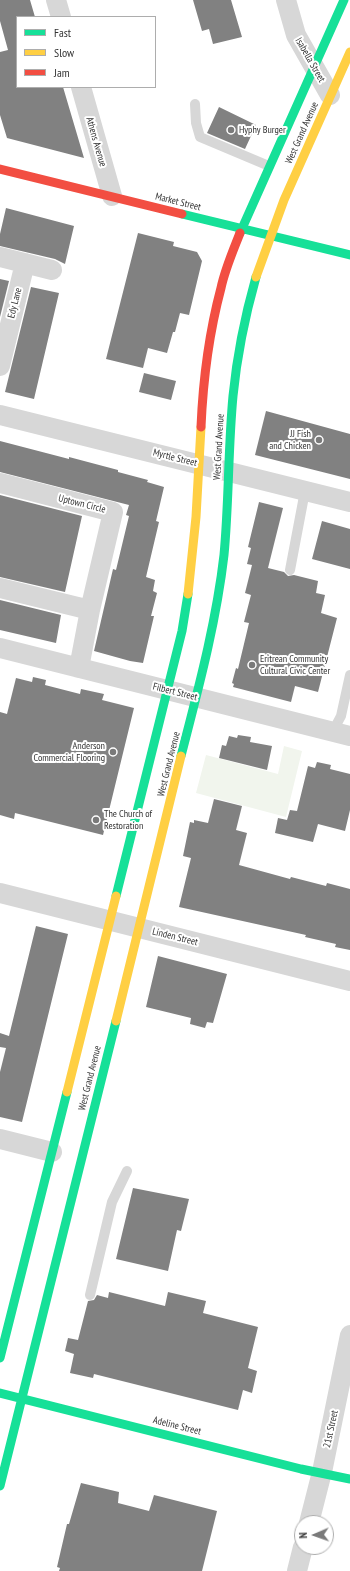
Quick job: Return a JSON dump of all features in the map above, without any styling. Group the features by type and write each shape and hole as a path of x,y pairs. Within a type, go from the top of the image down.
{"main road":[{"name":"West Grand Avenue","path":"0,1358 182,631 191,572 199,464 202,397 209,340 221,286 241,229 344,0"},
{"name":"West Grand Avenue","path":"0,1486 210,641 220,587 226,527 232,407 238,354 250,293 268,236 350,52"},
{"name":"Market Street","path":"0,169 350,256"},
{"name":"Adeline Street","path":"0,1393 301,1469 322,1472 350,1479"}],"street":[{"path":"56,0 61,16"},
{"name":"Isabella Street","path":"286,0 296,34 330,95"},
{"name":"Athens Avenue","path":"81,88 112,196"},
{"path":"0,257 52,270"},
{"name":"Edy Lane","path":"0,366 25,264"},
{"name":"Myrtle Street","path":"0,414 199,464 229,473 350,502"},
{"name":"Uptown Circle","path":"0,483 113,512 90,610 79,668"},
{"path":"0,588 90,610"},
{"name":"Filbert Street","path":"0,648 342,734"},
{"name":"Linden Street","path":"0,893 350,981"},
{"path":"0,1139 52,1152"},
{"name":"21st Street","path":"311,1515 322,1472 350,1335"},
{"path":"297,1571 301,1555"}],"lane":[{"path":"195,104 196,123 200,137 269,166"},
{"path":"290,570 305,491"},
{"path":"342,734 341,716 350,675"},
{"path":"90,1295 112,1202 127,1170"}],"shaded area":[{"path":"284,746 302,751 286,817 196,793 206,755 278,774"}],"building":[{"path":"0,0 30,0 35,16 16,16 16,88 63,88 84,158 7,138 0,115 0,52 8,50 0,21"},
{"path":"193,0 231,0 242,37 213,44 209,29 202,31"},
{"name":"Hyphy Burger","path":"219,107 256,125 245,149 207,133"},
{"path":"6,208 74,226 65,264 55,259 0,246 0,234"},
{"path":"138,233 174,242 173,246 197,252 202,261 189,315 180,313 167,353 148,348 143,368 106,359"},
{"path":"0,279 9,281 0,317"},
{"path":"31,287 59,293 34,399 5,392"},
{"path":"144,373 176,381 171,400 139,392"},
{"path":"266,411 350,434 350,479 255,455"},
{"path":"0,441 118,470 118,472 148,480 147,482 164,487 156,521 159,522 146,577 155,580 153,591 157,593 151,616 154,616 143,663 94,651 113,569 116,570 129,516 126,515 129,505 0,472"},
{"path":"0,495 82,516 65,592 0,577"},
{"path":"259,502 283,508 268,568 284,572 288,576 294,575 318,581 316,593 325,595 321,613 337,618 318,692 295,686 291,702 233,687 234,684 232,683 236,668 238,669 249,623 244,622 251,595 245,593 252,565 247,564 251,548 248,547"},
{"path":"322,521 350,529 350,569 312,559"},
{"path":"0,600 61,615 56,643 0,630"},
{"path":"33,677 46,680 45,685 80,694 81,689 104,694 102,700 134,708 103,835 15,813 14,819 0,815 0,712 7,714 16,678 32,682"},
{"path":"238,735 251,737 250,742 272,746 267,770 219,758 222,745 226,746 229,736 237,738"},
{"path":"317,762 331,765 330,769 350,774 350,810 345,831 318,824 313,842 275,833 278,818 287,820 290,810 297,811 308,766 315,768"},
{"path":"214,799 242,806 236,830 247,833 239,865 290,879 291,877 326,886 327,883 350,889 350,950 335,947 336,944 305,937 306,935 179,907 191,858 183,856 190,822 194,823 194,820 208,823"},
{"path":"36,926 68,934 22,1122 0,1117 0,1072 6,1048 0,1047 0,1033 9,1036"},
{"path":"158,956 227,974 213,1023 207,1022 205,1028 190,1024 191,1018 146,1007"},
{"path":"133,1188 189,1199 181,1231 177,1230 168,1271 116,1259"},
{"path":"109,1292 165,1306 168,1292 206,1301 203,1313 258,1327 248,1368 257,1371 252,1393 243,1390 238,1410 94,1374 93,1378 70,1373 74,1354 65,1351 68,1338 78,1340 88,1301 94,1300 97,1295 108,1298"},
{"path":"81,1483 119,1492 118,1503 149,1511 154,1495 217,1511 202,1571 59,1571 60,1568 57,1567 67,1524 69,1524"}],"traffic: fast":[{"path":"240,233 344,0"},
{"path":"182,214 350,255"},
{"path":"181,756 206,657 221,581 226,535 233,396 242,336 256,277"},
{"path":"116,896 182,631 188,594"},
{"path":"0,1486 116,1021"},
{"path":"0,1358 67,1092"},
{"path":"0,1393 301,1469 350,1479"}],"traffic: slow":[{"path":"256,277 284,200 350,52"},
{"path":"188,594 196,517 201,427"},
{"path":"116,1021 181,756"},
{"path":"67,1092 116,896"}],"traffic: jam":[{"path":"0,169 182,214"},
{"path":"201,427 205,374 213,322 229,260 240,233"}],"place":[{"name":"Hyphy Burger","path":"231,130"},
{"name":"JJ Fish and Chicken","path":"319,440"},
{"name":"Eritrean Community Cultural Civic Center","path":"252,665"},
{"name":"Anderson Commercial Flooring","path":"113,752"},
{"name":"The Church of Restoration","path":"96,820"}]}
